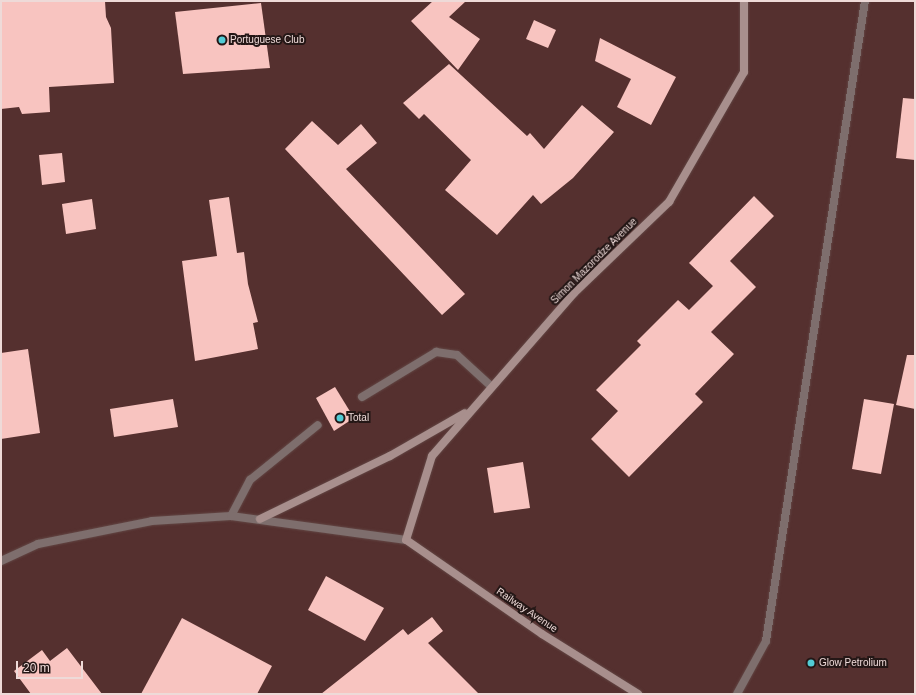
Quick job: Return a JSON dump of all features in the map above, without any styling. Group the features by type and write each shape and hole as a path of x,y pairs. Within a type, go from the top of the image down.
{"main road":[{"name":"Simon Mazorodze Avenue","path":"406,540 432,456 471,409 574,293 669,202 744,72 744,1"},
{"path":"260,519 390,456 471,409"},
{"name":"Railway Avenue","path":"406,540 542,634 638,694"}],"street":[{"path":"737,694 766,641 865,1"},
{"path":"362,397 436,352 457,355 492,387"},
{"path":"231,516 250,480 318,425"},
{"path":"1,560 38,544 152,520 231,516 406,540"}],"shaded area":[{"path":"1,1 915,1 915,694 1,694"}],"building":[{"path":"1,1 105,1 106,17 111,28 114,83 49,87 50,112 22,114 19,107 1,109"},
{"path":"433,1 466,1 449,17 480,39 458,70 411,21"},
{"name":"Portuguese Club","path":"261,3 270,68 183,74 175,12"},
{"path":"534,20 556,30 548,48 526,39"},
{"path":"600,38 676,77 651,125 617,107 631,79 595,61"},
{"path":"449,64 527,136 530,133 544,149 582,105 614,132 573,178 541,204 533,195 497,235 445,190 471,160 424,114 419,119 403,103"},
{"path":"903,98 915,99 915,160 896,158"},
{"path":"312,121 338,145 361,124 377,143 346,169 465,294 442,315 285,149"},
{"path":"62,153 65,182 42,185 39,155"},
{"path":"754,196 774,216 730,261 756,287 711,332 734,354 695,394 703,402 629,477 591,439 618,411 596,390 641,345 637,341 678,300 689,310 713,286 689,263"},
{"path":"229,197 237,253 244,252 248,284 258,322 253,323 258,349 195,361 182,261 217,256 209,200"},
{"path":"92,199 96,229 66,234 62,204"},
{"path":"28,349 40,433 1,439 1,353"},
{"path":"907,355 915,355 915,409 896,405"},
{"name":"Total","path":"335,387 354,418 334,431 316,398"},
{"path":"173,399 178,427 114,437 110,409"},
{"path":"864,399 894,404 881,474 852,469"},
{"path":"523,462 530,508 494,513 487,468"},
{"path":"326,576 384,608 365,641 308,610"},
{"path":"432,617 443,631 428,643 479,694 321,694 403,629 408,635"},
{"path":"182,618 272,666 257,694 141,694"},
{"path":"67,648 102,694 31,694 14,671 42,650 50,661"}],"place":[{"name":"Portuguese Club","path":"222,40"},
{"name":"Total","path":"340,418"},
{"name":"Glow Petrolium","path":"811,663"}]}
